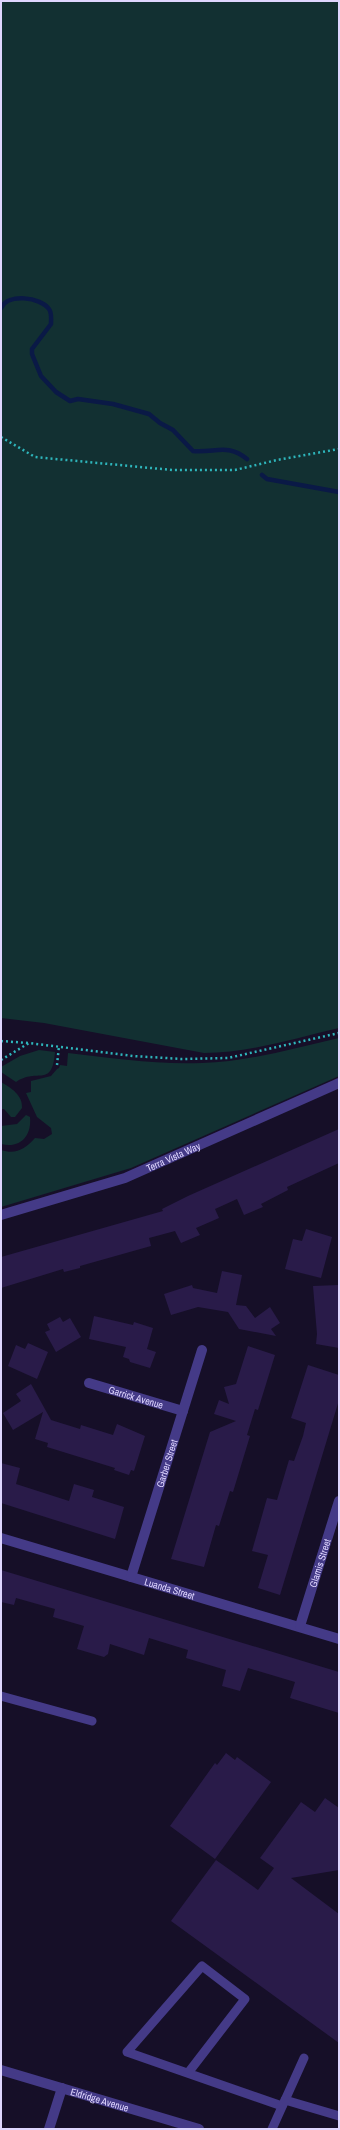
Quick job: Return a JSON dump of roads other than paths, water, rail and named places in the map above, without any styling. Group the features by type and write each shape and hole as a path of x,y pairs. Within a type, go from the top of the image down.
{"street":[{"name":"Terra Vista Way","path":"1,1215 126,1178 339,1083"},
{"name":"Garber Street","path":"132,1577 202,1350"},
{"name":"Garrick Avenue","path":"89,1383 183,1411"},
{"name":"Glamis Street","path":"300,1626 339,1501"},
{"name":"Luanda Street","path":"1,1538 300,1626 339,1639"},
{"name":"Eldridge Avenue","path":"1,2070 199,2129"},
{"path":"49,2129 62,2088"}],"lane":[{"path":"1,1696 92,1721"},
{"path":"188,2073 245,1999 202,1966 127,2052 188,2073 284,2103 339,2116"},
{"path":"272,2129 304,2058"}],"waterway":[{"path":"1,308 10,300 24,298 39,302 49,309 51,314 51,324 32,349 32,354 41,376 56,392 70,401 78,399 113,404 149,414 160,423 173,430 193,451 227,450 240,454 247,459"},
{"path":"262,475 267,479 339,492"}]}
